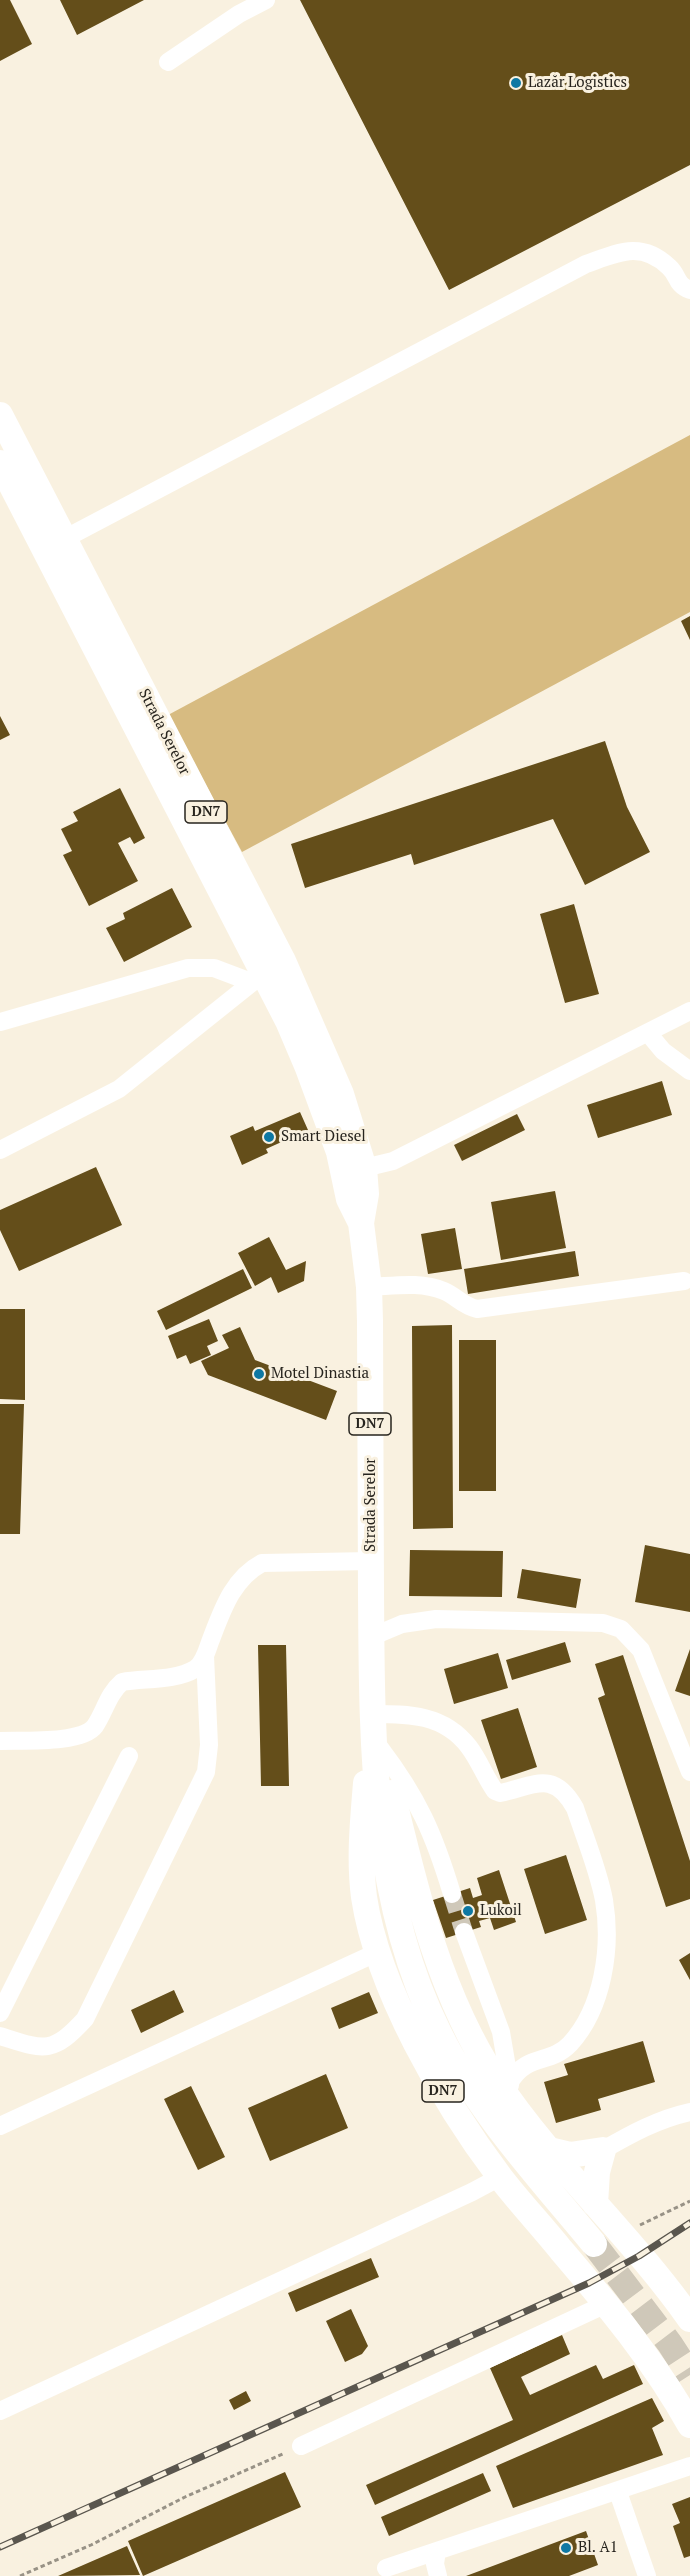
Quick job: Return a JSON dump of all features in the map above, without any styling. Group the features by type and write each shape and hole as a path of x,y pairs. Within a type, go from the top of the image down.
{"highway":[{"name":"Strada Serelor","path":"0,415 283,961 341,1094 364,1168 366,1194 362,1223 369,1287 372,1714"},
{"name":"Strada Serelor","path":"0,463 258,978 308,1068 339,1152 349,1199 362,1223"},
{"name":"DN7","path":"372,1714 412,1876 431,1940 449,1990 474,2042 511,2092 549,2150 690,2319"},
{"name":"DN7","path":"372,1714 362,1834 362,1866 369,1921 378,1953 427,2064 500,2177 606,2304 659,2374 690,2425"},
{"name":"DN7","path":"372,1714 385,1863 395,1911 421,1994 460,2072 486,2110 594,2244"},
{"path":"549,2150 570,2154 603,2150 597,2172 595,2204"}],"street":[{"path":"168,62 240,14 266,0"},
{"path":"64,539 586,264 624,251 644,250 670,267 681,287 690,290"},
{"path":"0,1022 188,968 214,968 258,978"},
{"path":"0,1150 119,1089 258,978"},
{"path":"364,1168 393,1161 690,1011"},
{"path":"648,1033 663,1051 690,1071"},
{"path":"369,1287 421,1284 447,1292 466,1307 477,1309 684,1281"},
{"path":"0,1742 78,1737 94,1727 115,1689 122,1683 185,1674 198,1668 205,1656 222,1610 235,1586 249,1570 262,1563 371,1560"},
{"path":"371,1637 402,1624 436,1619 603,1623 621,1629 641,1650 690,1772"},
{"path":"0,2036 29,2046 46,2048 69,2036 85,2019 206,1772 209,1745 205,1656"},
{"path":"372,1714 415,1714 441,1723 469,1747 495,1791 500,1793 531,1783 550,1783 569,1796 575,1808 604,1899 606,1925 601,1980 588,2019 579,2034 555,2054 522,2066 511,2092"},
{"path":"380,1748 404,1779 424,1815 452,1894"},
{"path":"0,2013 129,1756"},
{"path":"464,1932 501,2032 511,2092"},
{"path":"0,2126 378,1953"},
{"path":"603,2150 671,2116 690,2112"},
{"path":"0,2411 500,2177"},
{"path":"301,2446 606,2304"},
{"path":"386,2568 690,2466"},
{"path":"618,2492 647,2576"},
{"path":"437,2551 435,2564 438,2576"}],"path":[{"path":"619,2233 659,2218 690,2201"},
{"path":"20,2576 91,2545 185,2497 301,2446"}],"shaded area":[{"path":"690,435 690,612 242,852 168,715"}],"building":[{"path":"0,0 10,0 32,44 0,61"},
{"path":"60,0 144,0 77,35"},
{"name":"Lazăr Logistics","path":"300,0 690,0 690,165 449,290"},
{"path":"690,616 690,640 681,621"},
{"path":"0,716 10,735 0,740"},
{"path":"605,741 627,807 650,852 585,885 553,819 414,865 411,854 305,888 291,844"},
{"path":"120,788 145,838 134,844 130,837 118,843 138,881 89,906 63,855 72,851 61,829 78,821 73,812"},
{"path":"172,888 192,927 124,962 106,928 125,919 123,913"},
{"path":"574,904 599,994 565,1003 540,914"},
{"path":"662,1081 672,1115 598,1138 587,1105"},
{"path":"300,1112 308,1130 266,1149 268,1153 242,1165 230,1136 253,1126 255,1131"},
{"path":"517,1114 525,1130 462,1161 454,1145"},
{"path":"96,1167 122,1225 19,1271 0,1230 0,1210"},
{"path":"555,1191 566,1248 501,1260 491,1202"},
{"path":"455,1228 462,1269 428,1274 421,1234"},
{"path":"269,1237 286,1270 306,1261 304,1281 278,1293 271,1277 255,1286 238,1253"},
{"path":"575,1251 579,1276 468,1294 464,1269"},
{"path":"243,1269 252,1288 166,1330 157,1311"},
{"path":"0,1309 25,1309 25,1400 0,1399"},
{"path":"209,1319 218,1341 207,1346 211,1355 190,1364 186,1355 177,1359 168,1336"},
{"path":"452,1325 453,1528 413,1529 412,1326"},
{"path":"240,1327 255,1360 337,1391 326,1420 208,1375 201,1361 229,1348 222,1335"},
{"path":"459,1340 496,1340 496,1491 459,1491"},
{"path":"0,1404 24,1404 20,1534 0,1534"},
{"path":"645,1545 690,1554 690,1612 635,1602"},
{"path":"410,1550 503,1551 502,1597 409,1596"},
{"path":"522,1569 581,1579 576,1608 517,1598"},
{"path":"565,1642 571,1662 512,1680 506,1660"},
{"path":"258,1645 286,1645 289,1786 261,1786"},
{"path":"690,1649 690,1696 675,1691"},
{"path":"498,1653 508,1688 454,1704 444,1669"},
{"path":"623,1655 690,1861 690,1899 666,1907 598,1698 605,1695 595,1664"},
{"path":"518,1708 537,1767 501,1779 481,1720"},
{"path":"566,1855 587,1920 545,1934 524,1869"},
{"path":"499,1870 516,1922 494,1930 490,1918 479,1921 481,1927 446,1938 433,1900 470,1888 473,1898 482,1895 477,1878"},
{"path":"690,1953 690,1980 679,1960"},
{"path":"174,1990 184,2012 141,2033 131,2010"},
{"path":"369,1992 378,2013 339,2029 331,2008"},
{"path":"643,2041 655,2082 598,2099 601,2110 556,2123 544,2082 568,2075 564,2064"},
{"path":"326,2074 348,2128 270,2161 248,2108"},
{"path":"191,2086 225,2157 198,2170 164,2099"},
{"path":"371,2258 379,2277 296,2312 288,2293"},
{"path":"351,2309 368,2346 362,2354 345,2362 326,2321"},
{"path":"562,2335 570,2354 521,2377 530,2395 596,2365 603,2379 634,2365 643,2384 375,2505 366,2485 513,2420 490,2368"},
{"path":"246,2391 251,2401 234,2410 229,2400"},
{"path":"652,2398 664,2421 652,2428 663,2455 513,2508 496,2466"},
{"path":"285,2472 301,2507 143,2576 128,2541"},
{"path":"483,2473 491,2491 389,2536 381,2517"},
{"path":"690,2497 690,2556 684,2558 673,2526 680,2523 672,2504"},
{"name":"Bl. A1","path":"586,2531 598,2565 569,2576 466,2576"},
{"path":"127,2546 140,2575 58,2576"}],"tunnel":[{"path":"452,1894 464,1932"},
{"path":"594,2244 670,2344 690,2375"}],"railway":[{"path":"0,2547 589,2283 639,2256 690,2223"}],"place":[{"name":"Lazăr Logistics","path":"516,83"},
{"name":"Smart Diesel","path":"269,1137"},
{"name":"Motel Dinastia","path":"259,1374"},
{"name":"Lukoil","path":"468,1911"},
{"name":"Bl. A1","path":"566,2548"}]}
